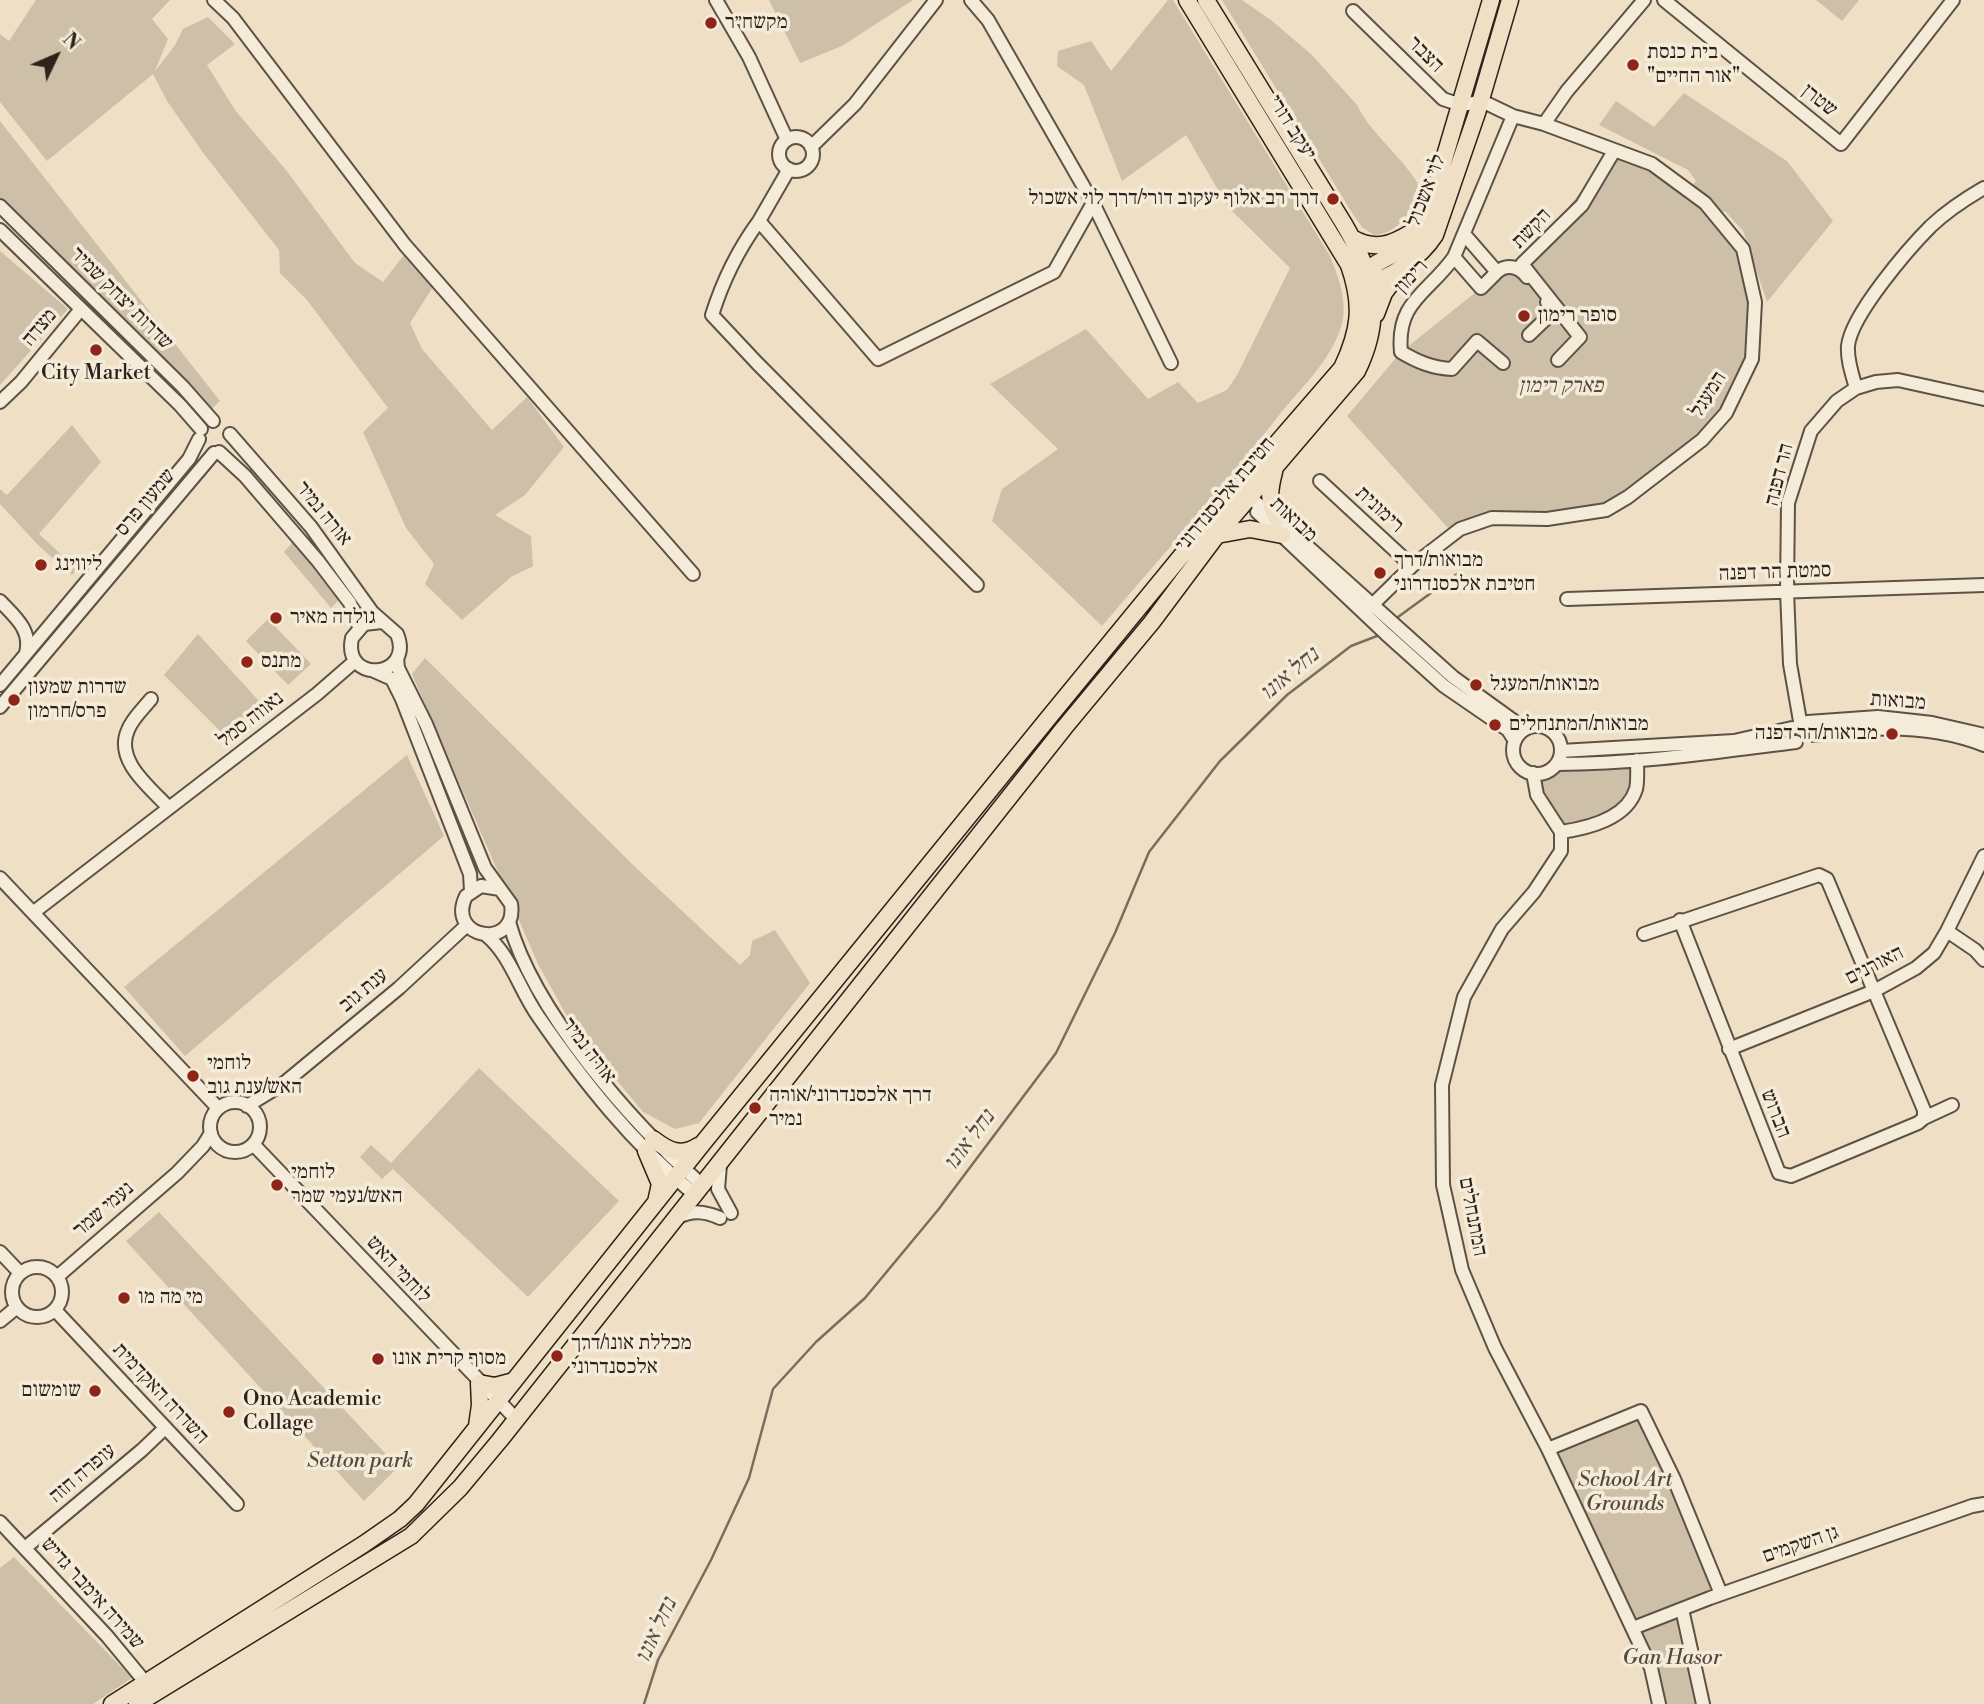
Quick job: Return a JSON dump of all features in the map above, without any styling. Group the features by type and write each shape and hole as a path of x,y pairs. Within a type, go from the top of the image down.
{"main road":[{"name":"יעקב דורי","path":"1187,0 1334,236 1349,265 1364,277"},
{"name":"יעקב דורי","path":"1206,0 1352,238 1364,277"},
{"name":"לוי אשכול","path":"1364,277 1404,249 1423,225 1433,201 1491,0"},
{"name":"לוי אשכול","path":"1364,277 1405,266 1423,251 1435,235 1479,108 1510,0"},
{"path":"1352,238 1367,245 1383,246 1423,225"},
{"path":"1373,323 1384,293 1405,266"},
{"name":"חטיבת אלכסנדרוני","path":"150,1688 167,1670 400,1519 416,1504 703,1143 1050,716 1244,496 1276,468 1357,371 1373,323 1373,298 1364,277"},
{"name":"חטיבת אלכסנדרוני","path":"150,1688 411,1535 460,1488 1063,729 1152,622 1217,536 1244,496 1342,368 1352,346 1364,277"},
{"path":"1217,536 1250,529 1280,527 1269,505 1276,468"},
{"path":"656,1204 660,1184 650,1145 681,1153 703,1143"},
{"path":"476,1426 481,1405 480,1383 495,1386 514,1381"},
{"path":"112,1704 132,1700 150,1688"}],"street":[{"path":"214,0 233,19 405,245 693,573"},
{"path":"716,0 749,57 787,140"},
{"path":"811,147 855,104 936,0"},
{"path":"971,0 988,20 1093,203 1171,363"},
{"path":"1544,124 1567,91 1644,0"},
{"name":"שטרן","path":"1664,0 1841,144 1953,0"},
{"name":"הצבר","path":"1353,11 1436,94 1461,105"},
{"name":"המעגל","path":"1368,609 1412,566 1460,529 1492,518 1547,519 1606,510 1628,497 1702,440 1726,413 1752,359 1755,302 1743,249 1705,203 1652,164 1544,124 1461,105"},
{"name":"רימון","path":"1503,363 1477,341 1452,369 1429,366 1401,352 1402,322 1413,300 1446,270 1454,257 1513,116"},
{"path":"803,139 811,147 812,158 806,168 795,171 782,164 779,153 787,140 803,139"},
{"name":"הקשת","path":"1558,360 1580,337 1522,264 1582,205 1614,152"},
{"path":"789,169 759,221 737,252 720,288 712,315 977,585"},
{"path":"1856,388 1850,368 1848,344 1857,320 1932,225 1984,188"},
{"path":"759,221 878,359 1054,272 1093,203"},
{"name":"שדרות יצחק שמיר","path":"0,206 183,387 213,421"},
{"name":"שדרות יצחק שמיר","path":"0,230 180,405 200,434"},
{"path":"1464,234 1497,272"},
{"path":"1454,257 1481,288 1497,272 1509,267 1522,271 1554,311 1529,335"},
{"name":"מצדה","path":"0,402 21,382 81,309"},
{"name":"הר דפנה","path":"1800,724 1790,664 1787,592 1788,503 1811,431 1837,401 1856,388 1876,382 1898,380 1984,399"},
{"path":"213,421 225,426 230,434 226,447 216,453 205,450 200,434 213,421"},
{"name":"שמעון פרס","path":"0,685 189,459 200,434"},
{"name":"אורה נמיר","path":"230,434 311,527 382,622"},
{"name":"שמעון פרס","path":"0,707 216,453"},
{"name":"אורה נמיר","path":"216,453 245,475 318,561 350,603 359,627"},
{"name":"רימונית","path":"1320,481 1412,566"},
{"name":"מבואות","path":"1244,496 1368,609 1444,685 1508,730 1515,741"},
{"name":"סמטת הר דפנה","path":"1567,599 1984,585"},
{"path":"0,601 27,634 26,654"},
{"name":"מבואות","path":"1368,609 1453,677 1525,729"},
{"path":"19,621 33,626 52,622"},
{"path":"374,671 388,668 400,652 399,639 393,629 382,622 370,622 359,627 351,643 355,661 366,669 392,679 402,699 470,874 471,891 462,908 467,925 485,935 499,932 509,922 509,898 485,868 426,724 398,668 397,658"},
{"name":"נאווה סמל","path":"34,912 317,694 355,661"},
{"path":"151,699 128,728 125,748 128,761 169,808"},
{"name":"מבואות","path":"1559,758 1734,741 1800,724 1878,716 1932,723 1984,735"},
{"path":"1559,758 1558,737 1547,728 1532,726 1525,729 1515,741 1516,761 1526,771 1533,773 1544,773 1559,758 1637,760 1807,743 1814,735 1813,727 1800,724 1791,736 1796,742"},
{"name":"מבואות","path":"1814,735 1878,728 1934,732 1984,745"},
{"path":"1533,773 1537,795 1561,832 1589,828 1623,810 1636,789 1637,760"},
{"name":"המתנחלים","path":"1561,832 1560,851 1555,861 1534,892 1502,929 1464,997 1442,1085 1443,1185 1462,1270 1495,1348 1548,1449 1633,1628 1651,1668 1659,1704"},
{"name":"האורנים","path":"1730,1049 1874,991 1916,968 1934,953 1984,856"},
{"path":"1644,934 1819,875 1827,879 1924,1110 1924,1118"},
{"path":"0,878 218,1108"},
{"path":"471,891 481,886 500,889"},
{"name":"הברוש","path":"1680,920 1779,1173 1791,1176 1918,1123 1952,1105"},
{"name":"אורה נמיר","path":"509,922 523,962 546,1002 650,1145"},
{"name":"ענת גוב","path":"247,1106 283,1084 399,988 467,925"},
{"path":"1947,930 1984,960"},
{"name":"אורה נמיר","path":"485,935 495,942 531,1006 571,1063 650,1145 697,1189"},
{"name":"ענת גוב","path":"258,1120 283,1084"},
{"path":"235,1102 247,1106 258,1120 259,1133 253,1144 240,1151 223,1149 214,1142 211,1118 218,1108 235,1102"},
{"name":"נעמי שמר","path":"57,1277 177,1173 203,1146 211,1133"},
{"name":"לוחמי האש","path":"253,1144 516,1419"},
{"name":"נעמי שמר","path":"177,1173 223,1149"},
{"path":"673,1220 690,1212 700,1211 725,1216 718,1189 718,1172 722,1158"},
{"path":"0,1252 20,1273"},
{"path":"39,1267 57,1277 61,1283 62,1298 55,1310 35,1317 17,1307 12,1294 15,1279 20,1273 39,1267"},
{"path":"0,1321 17,1307"},
{"name":"השדרה האקדמית","path":"55,1310 237,1504"},
{"path":"1548,1449 1641,1411 1674,1479 1720,1594"},
{"name":"עופרה חזה","path":"25,1548 165,1428"},
{"name":"גן השקמים","path":"1633,1628 1720,1594 1984,1504"},
{"name":"שמירה אימבר גדיש","path":"0,1522 150,1688"},
{"path":"1682,1609 1703,1704"},
{"path":"133,1668 148,1674 167,1670"},
{"path":"132,1700 137,1684 133,1668"}],"green space":[{"path":"36,0 170,0 152,19 168,39 155,71 175,45 183,29 208,17 235,44 207,65 235,110 286,170 355,263 383,282 404,255 433,287 410,323 422,349 492,430 527,397 564,447 525,495 495,515 531,536 533,566 511,577 462,620 425,584 434,564 406,528 363,432 388,408 307,300 280,273 279,250 204,154 167,101 153,74 47,161 0,102 0,34 9,41"},
{"path":"769,0 913,0 842,46 800,63"},
{"path":"1168,0 1173,0 1330,256 1340,284 1344,314 1334,344 1320,366 1102,626 992,521 1002,489 1058,449 990,384 1086,329 1148,399 1178,382 1198,403 1227,390 1290,268 1228,207 1186,135 1122,181 1084,85 1057,66 1058,51 1091,41 1111,71"},
{"path":"1222,0 1242,0 1271,20 1312,55 1405,165 1420,187 1415,203 1398,225 1382,234 1374,235 1362,227"},
{"path":"1816,0 1859,0 1842,21"},
{"name":"פארק רימון","path":"1684,93 1787,161 1833,221 1767,302 1743,231 1725,211 1717,217 1743,249 1755,302 1752,359 1702,440 1606,510 1448,528 1347,416 1401,352 1497,272 1522,264 1614,151 1652,164 1687,190 1696,181 1688,170 1599,125 1616,101 1654,127"},
{"path":"0,121 220,401 199,421 0,209"},
{"path":"0,251 68,309 0,385"},
{"path":"72,425 101,462 39,534 77,569 72,575 39,546 0,504 0,489 7,495"},
{"path":"297,537 344,595 331,608 284,552"},
{"path":"268,619 311,664 288,685 246,641"},
{"path":"198,634 268,711 231,742 164,675"},
{"path":"425,658 632,864 740,965 750,955 752,941 775,930 810,983 699,1123 675,1129 643,1112 574,1029 538,964 412,674"},
{"path":"407,755 444,836 185,1056 124,987"},
{"path":"1637,760 1636,789 1623,810 1561,832 1533,773 1544,773 1557,764"},
{"path":"479,1068 619,1201 528,1297 393,1169 382,1179 360,1157 371,1145 391,1163"},
{"name":"Setton park","path":"159,1212 398,1467 364,1501 126,1241"},
{"name":"School Art Grounds","path":"1641,1411 1717,1593 1634,1624 1548,1449"},
{"path":"14,1557 132,1678 93,1704 0,1704 0,1568"},
{"name":"Gan Hasor","path":"1681,1613 1703,1704 1659,1704 1640,1631"}],"waterway":[{"name":"נחל אונו","path":"1398,617 1457,574"},
{"name":"נחל אונו","path":"644,1704 658,1660 711,1560 749,1478 773,1389 816,1342 865,1298 938,1210 1056,1053 1115,933 1149,852 1220,761 1287,695 1351,646 1377,636"}],"place":[{"name":"מקשח״ר","path":"711,23"},
{"name":"בית כנסת \"אור החיים\"","path":"1633,65"},
{"name":"דרך רב אלוף יעקוב דורי/דרך לוי אשכול","path":"1333,199"},
{"name":"סופר רימון","path":"1524,316"},
{"name":"City Market","path":"96,350"},
{"name":"ליווינג","path":"41,565"},
{"name":"מבואות/דרך חטיבת אלכסנדרוני","path":"1380,573"},
{"name":"גולדה מאיר","path":"276,618"},
{"name":"מתנס","path":"247,662"},
{"name":"מבואות/המעגל","path":"1476,685"},
{"name":"שדרות שמעון פרס/חרמון","path":"14,700"},
{"name":"מבואות/המתנחלים","path":"1495,725"},
{"name":"מבואות/הר דפנה","path":"1892,734"},
{"name":"לוחמי האש/ענת גוב","path":"193,1076"},
{"name":"דרך אלכסנדרוני/אורה נמיר","path":"755,1108"},
{"name":"לוחמי האש/נעמי שמר","path":"277,1185"},
{"name":"מי מה מו","path":"124,1298"},
{"name":"מכללת אונו/דרך אלכסנדרוני","path":"557,1356"},
{"name":"מסוף קרית אונו","path":"378,1359"},
{"name":"שומשום","path":"95,1391"},
{"name":"Ono Academic Collage","path":"229,1412"}]}
